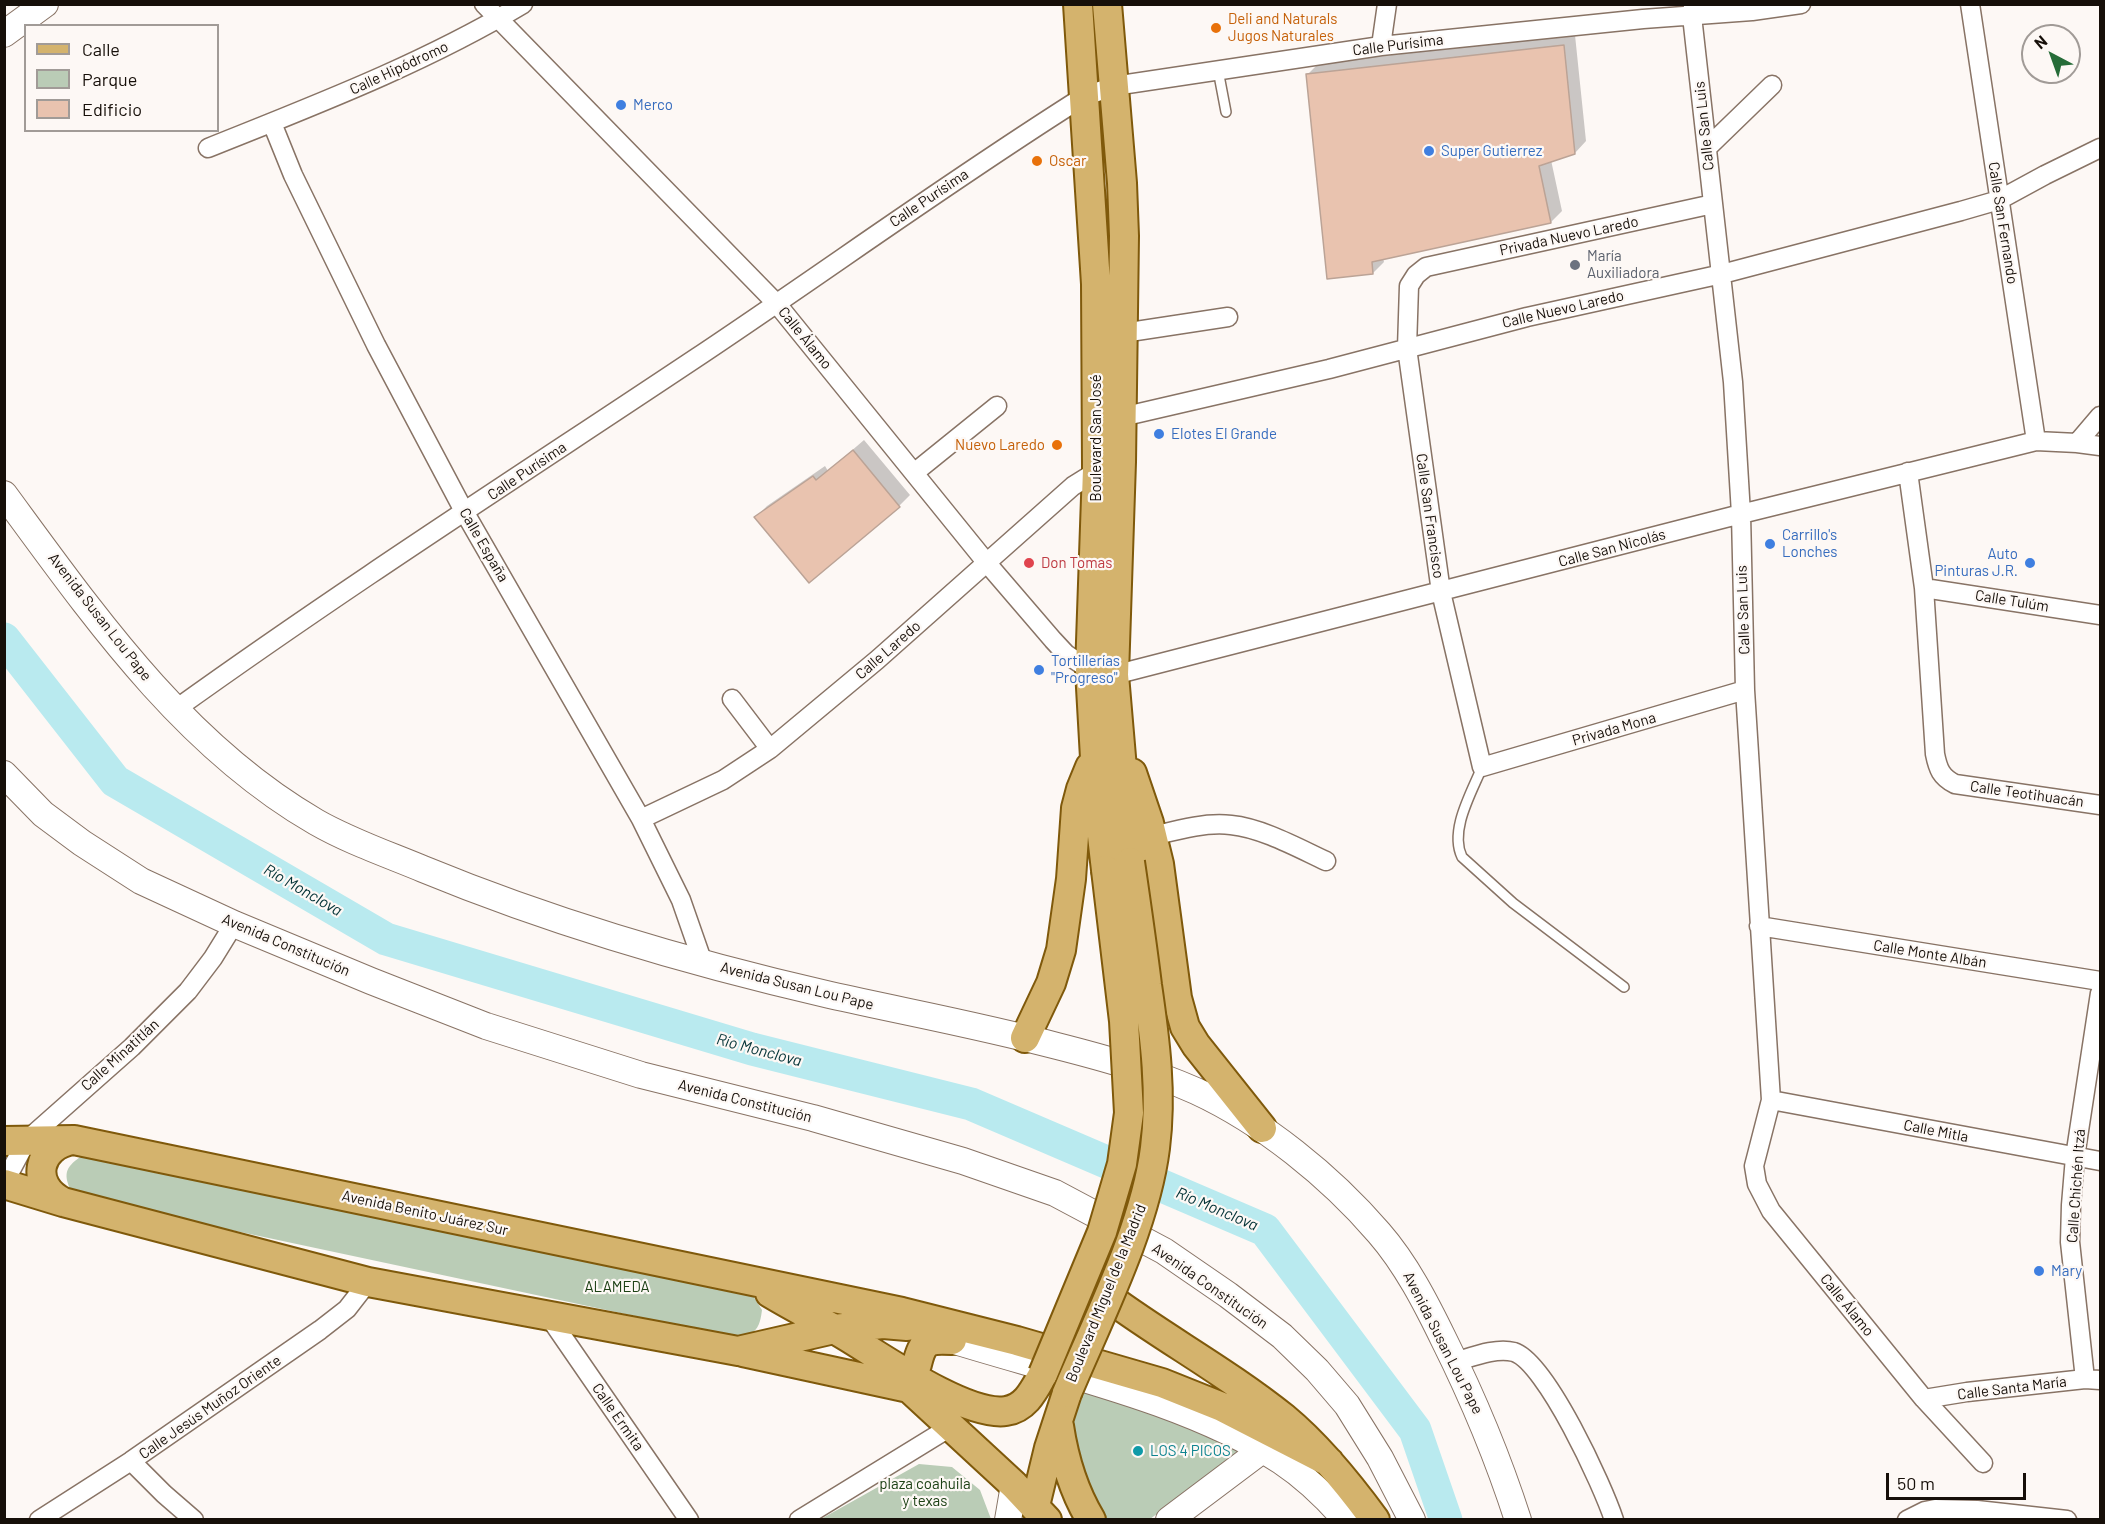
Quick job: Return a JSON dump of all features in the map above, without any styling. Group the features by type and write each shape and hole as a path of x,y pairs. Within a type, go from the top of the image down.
{"main road":[{"name":"Boulevard San José","path":"1078,4 1108,420 1109,466 1102,673 1094,756 1118,866"},
{"name":"Boulevard San José","path":"1107,4 1122,183 1123,333 1108,420"},
{"path":"1087,140 1122,183 1094,237"},
{"name":"Boulevard San José","path":"1102,673 1119,744 1118,866"},
{"path":"1119,744 1136,783 1153,836 1159,864 1177,998 1185,1027 1196,1045 1262,1128"},
{"path":"1025,1038 1051,983 1061,950 1071,879 1076,808 1094,756"},
{"name":"Boulevard Miguel de la Madrid","path":"1038,1515 1058,1420 1067,1393 1131,1240 1155,1150 1158,1110 1156,1051 1118,866"},
{"name":"Boulevard Miguel de la Madrid","path":"1043,1374 1102,1232 1122,1164 1129,1113 1118,866"},
{"path":"63,1202 49,1192 44,1184 42,1167 49,1151 64,1142 74,1140"},
{"name":"Avenida Benito Juárez Sur","path":"16,1141 74,1140 756,1285 834,1329 911,1382 962,1401 1001,1411 1009,1410 1026,1401 1043,1374"},
{"path":"4,1183 63,1202 368,1282 748,1348 911,1382 952,1426 1014,1485 1038,1515"},
{"path":"756,1285 914,1315 1017,1341 1162,1383 1222,1407 1329,1462"},
{"path":"748,1348 766,1338 774,1320 774,1310 756,1285"},
{"path":"1107,1297 1236,1383 1284,1419 1329,1462 1375,1520"},
{"path":"748,1348 834,1329 893,1324 952,1340"},
{"path":"911,1382 923,1346 932,1340 952,1340"},
{"path":"1058,1420 1071,1480 1091,1520"}],"street":[{"path":"4,34 45,4"},
{"name":"Calle Álamo","path":"484,4 777,304 986,562 1066,654 1102,673"},
{"name":"Calle Hipódromo","path":"208,148 351,92 438,51 523,4"},
{"path":"1381,46 1387,4"},
{"name":"Calle Purísima","path":"176,709 342,594 777,304 904,214 1083,97 1114,86 1381,46 1643,19 1693,10 1801,4"},
{"name":"Calle San Fernando","path":"1970,4 2036,441"},
{"name":"Calle San Luis","path":"1693,10 1733,382 1740,514 1745,690 1771,1100 1754,1166 1757,1184 1771,1211"},
{"path":"1707,148 1772,85"},
{"name":"Calle España","path":"272,123 293,175 371,334 465,513 641,819 681,900 703,963"},
{"name":"Calle Nuevo Laredo","path":"1108,420 1329,369 1527,317 1722,274 1999,200 2100,148"},
{"name":"Privada Nuevo Laredo","path":"1426,267 1713,204"},
{"name":"Calle San Francisco","path":"1426,267 1416,275 1409,286 1407,348 1441,592 1482,767"},
{"path":"1123,333 1228,317"},
{"path":"914,473 997,406"},
{"path":"2077,443 2100,416"},
{"name":"Calle San Nicolás","path":"1102,673 1441,592 1740,514 2036,441 2100,446"},
{"name":"Calle Laredo","path":"641,819 723,780 770,749 876,660 1073,486 1109,466"},
{"path":"1908,472 1924,588"},
{"name":"Avenida Susan Lou Pape","path":"4,494 127,656 207,742 250,778 322,826 468,888 567,923 703,963 804,989 1025,1038 1116,1061 1199,1092 1262,1128 1331,1183 1379,1233 1405,1268 1455,1362 1487,1433 1518,1520"},
{"name":"Calle Tulúm","path":"1924,588 2100,615"},
{"name":"Calle Teotihuacán","path":"1924,588 1935,754 1940,772 1955,784 2100,805"},
{"name":"Privada Mona","path":"1482,767 1745,690"},
{"path":"732,699 770,749"},
{"name":"Avenida Constitución","path":"4,774 43,814 96,853 141,881 234,924 486,1026 641,1075 813,1118 963,1161 1055,1193 1164,1251 1282,1336 1317,1370 1347,1405 1380,1458 1412,1520"},
{"path":"1153,836 1187,829 1231,825 1244,827 1281,840 1326,861"},
{"name":"Calle Minatitlán","path":"4,1183 16,1141 132,1047 188,991 213,958 234,924"},
{"name":"Calle Monte Albán","path":"1760,926 2100,981"},
{"name":"Calle Chichén Itzá","path":"2093,1380 2070,1242 2075,1157 2100,993"},
{"name":"Calle Mitla","path":"1771,1100 2100,1161"},
{"name":"Calle Álamo","path":"1771,1211 1924,1399 1983,1463"},
{"name":"Calle Jesús Muñoz Oriente","path":"39,1520 131,1461 320,1330 347,1310 368,1282"},
{"name":"Calle Ermita","path":"547,1314 689,1520"},
{"path":"952,1340 1131,1394 1198,1419 1283,1462 1312,1486 1346,1520"},
{"path":"1455,1362 1502,1351 1516,1353 1529,1362 1566,1416 1589,1459 1614,1520"},
{"name":"Calle Santa María","path":"1924,1399 1967,1392 2093,1380"},
{"path":"799,1520 952,1426"},
{"path":"1169,1520 1262,1450"},
{"path":"131,1461 194,1520"},
{"path":"1008,1520 1014,1485"},
{"path":"1907,1520 1935,1509 1977,1510 2067,1520"}],"lane":[{"path":"1218,70 1226,112"},
{"path":"1482,767 1461,822 1458,847 1462,857 1513,903 1624,987"}],"green space":[{"name":"ALAMEDA","path":"83,1155 752,1294 762,1310 761,1319 753,1332 740,1335 723,1334 170,1217 71,1191 67,1179 68,1170"},
{"path":"1086,1391 1171,1418 1239,1451 1150,1519 1106,1519 1082,1479 1070,1422 1079,1398"},
{"name":"plaza coahuila y texas","path":"919,1464 952,1467 980,1490 991,1519 821,1519"}],"building":[{"path":"1564,45 1575,154 1539,166 1551,223 1372,262 1373,274 1327,279 1306,74"},
{"path":"853,450 900,507 809,583 754,517 813,476 816,480"}],"waterway":[{"name":"Río Monclova","path":"4,639 115,781 386,939 752,1049 971,1104 1265,1230 1415,1430 1446,1520"}],"place":[{"name":"Deli and Naturals Jugos Naturales","path":"1216,28"},
{"name":"Merco","path":"621,105"},
{"name":"Super Gutierrez","path":"1429,151"},
{"name":"Oscar","path":"1037,161"},
{"name":"María Auxiliadora","path":"1575,265"},
{"name":"Elotes El Grande","path":"1159,434"},
{"name":"Nuevo Laredo","path":"1057,445"},
{"name":"Carrillo's Lonches","path":"1770,544"},
{"name":"Don Tomas","path":"1029,563"},
{"name":"Auto Pinturas J.R.","path":"2030,563"},
{"name":"Tortillerías \"Progreso\"","path":"1039,670"},
{"name":"Mary","path":"2039,1271"},
{"name":"LOS 4 PICOS","path":"1138,1451"}]}
